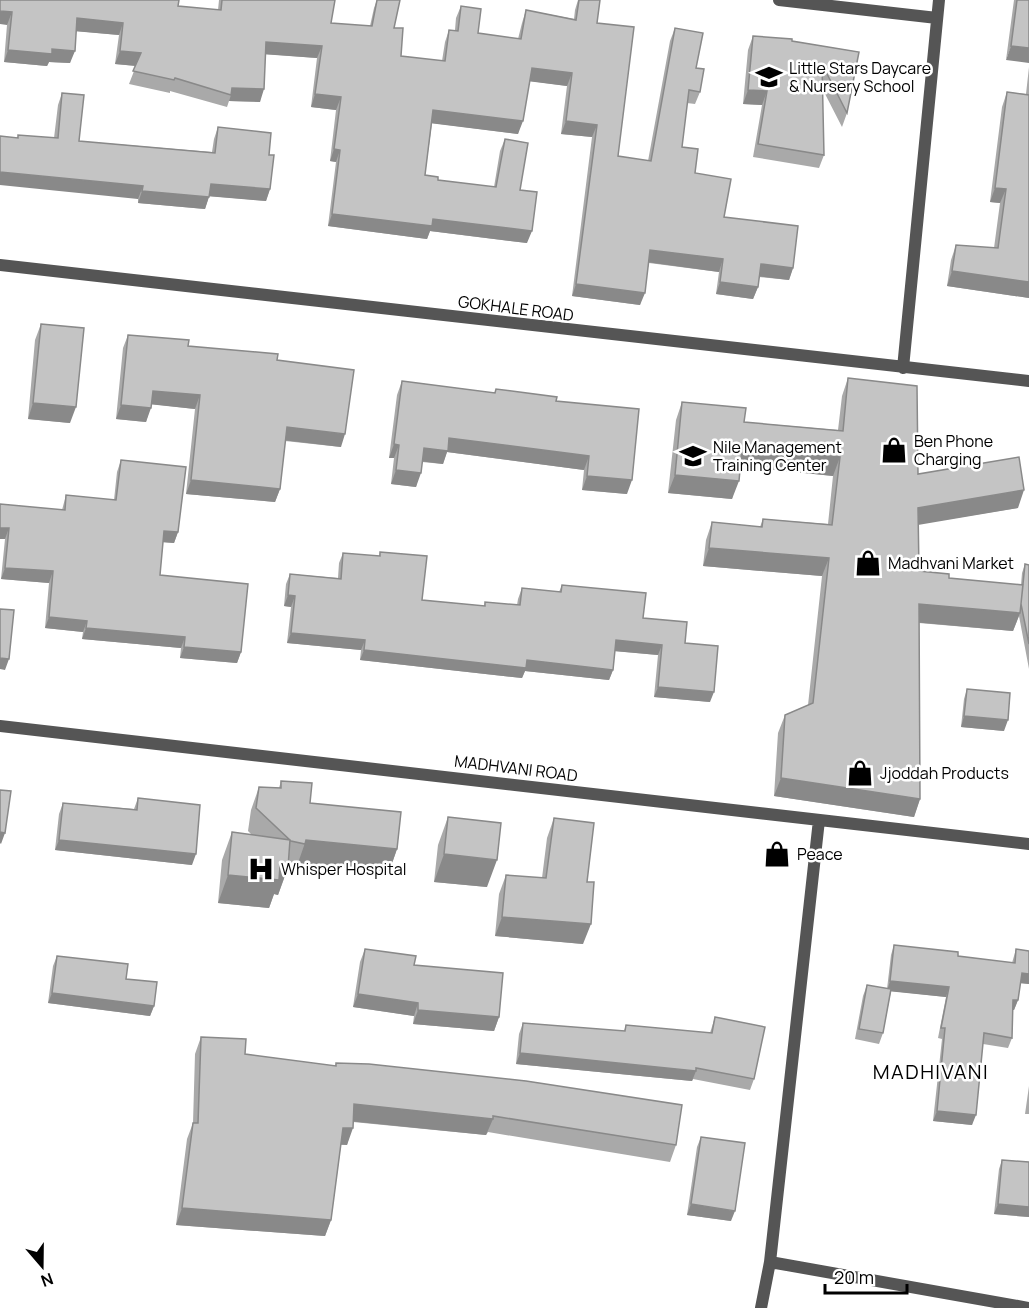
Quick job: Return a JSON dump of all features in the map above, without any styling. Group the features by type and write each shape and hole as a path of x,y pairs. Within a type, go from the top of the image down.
{"street":[{"path":"779,0 937,18"},
{"path":"903,368 939,0"},
{"name":"GOKHALE ROAD","path":"0,265 1029,381"},
{"name":"MADHVANI ROAD","path":"0,726 1029,844"},
{"path":"761,1308 770,1262 819,820"},
{"path":"770,1262 1029,1308"}],"building":[{"path":"0,0 179,0 178,6 221,10 222,0 335,0 331,23 372,26 377,0 400,0 394,28 403,28 401,56 445,61 449,30 458,31 461,6 481,9 478,33 521,39 526,10 576,20 579,0 600,0 597,23 634,27 618,156 651,161 675,28 703,33 696,68 704,69 700,92 689,90 682,147 698,149 695,173 731,179 724,217 798,226 793,268 761,264 758,287 720,282 723,259 650,250 645,293 576,284 597,125 566,121 572,73 532,68 523,121 433,110 425,175 438,177 438,180 496,187 505,139 528,143 520,190 537,192 532,231 433,219 432,226 332,214 340,150 334,149 341,97 315,94 322,46 266,42 264,89 232,88 231,95 175,78 174,80 133,71 141,53 120,51 123,23 77,18 75,51 52,49 52,54 8,50 12,12 0,11"},
{"path":"1017,0 1029,0 1029,48 1011,46"},
{"path":"753,36 792,39 792,41 859,52 847,113 822,64 824,155 758,144 767,91 748,90"},
{"path":"1007,92 1029,95 1029,282 952,271 956,245 998,248 1006,189 995,188"},
{"path":"62,93 84,95 79,141 215,153 218,127 271,133 269,155 274,155 270,189 211,184 209,197 142,191 143,186 0,172 0,136 58,138"},
{"path":"41,324 84,328 76,407 33,403"},
{"path":"128,335 189,340 188,346 278,354 277,360 354,370 345,434 287,427 280,489 191,480 200,395 153,391 151,408 121,405"},
{"name":"Madhvani Market","path":"848,378 917,386 918,474 1019,457 1024,490 918,508 919,571 949,574 949,578 1023,585 1020,613 919,604 920,799 781,778 785,715 813,703 829,558 709,548 712,522 762,527 763,519 832,525 840,457 742,448 739,481 675,475 682,402 746,408 744,422 843,431"},
{"path":"402,381 495,393 496,389 557,397 556,401 639,409 632,480 587,476 589,456 449,438 448,451 424,448 421,473 396,470 399,445 394,444"},
{"path":"121,460 186,467 178,532 164,531 160,575 248,584 241,652 184,647 185,637 86,628 87,621 49,617 53,571 5,568 9,528 0,528 0,504 65,510 66,495 116,500"},
{"path":"380,552 427,556 422,600 485,606 485,602 520,605 522,588 561,592 562,585 646,593 643,618 687,622 685,643 718,646 714,692 658,687 662,645 616,640 613,670 527,660 526,668 364,650 365,640 291,633 295,596 288,595 290,574 341,579 343,553 380,556"},
{"path":"1025,564 1029,565 1029,644 1021,604"},
{"path":"0,609 14,610 9,659 0,658"},
{"path":"967,689 1010,693 1008,720 964,716"},
{"path":"281,781 312,783 310,803 401,812 397,849 306,840 305,844 291,841 256,808 259,787 281,788"},
{"path":"0,790 11,791 5,833 0,832"},
{"path":"138,798 200,805 196,854 59,840 63,803 137,810"},
{"path":"448,817 501,823 497,860 444,854"},
{"path":"554,818 594,823 587,882 594,882 591,924 502,917 506,875 546,878"},
{"path":"232,832 290,840 288,867 280,866 279,880 228,875"},
{"path":"894,945 958,952 958,956 1015,963 1016,949 1029,951 1029,974 1022,973 1018,1000 1013,1000 1012,1038 984,1033 976,1115 937,1111 945,1028 941,1028 949,987 890,981"},
{"path":"365,949 416,956 414,965 503,973 499,1017 418,1010 418,1003 358,994"},
{"path":"57,956 128,964 126,979 157,982 154,1006 52,993"},
{"path":"867,985 891,989 883,1033 859,1029"},
{"path":"715,1017 765,1027 754,1079 696,1068 696,1071 520,1053 523,1023 625,1031 626,1025 712,1033"},
{"path":"201,1037 246,1039 245,1054 336,1066 336,1063 369,1064 526,1081 682,1105 676,1145 493,1116 493,1119 354,1104 353,1128 343,1128 331,1220 182,1208 193,1123 198,1123"},
{"path":"701,1137 745,1143 735,1211 691,1204"},
{"path":"1002,1160 1029,1162 1029,1207 998,1204"}],"place":[{"name":"Little Stars Daycare & Nursery School","path":"769,77"},
{"name":"Ben Phone Charging","path":"894,450"},
{"name":"Nile Management Training Center","path":"693,456"},
{"name":"Madhvani Market","path":"868,563"},
{"name":"Jjoddah Products","path":"860,773"},
{"name":"Peace","path":"777,854"},
{"name":"Whisper Hospital","path":"261,869"}],"district":[{"name":"MADHIVANI","path":"931,1072"}]}
